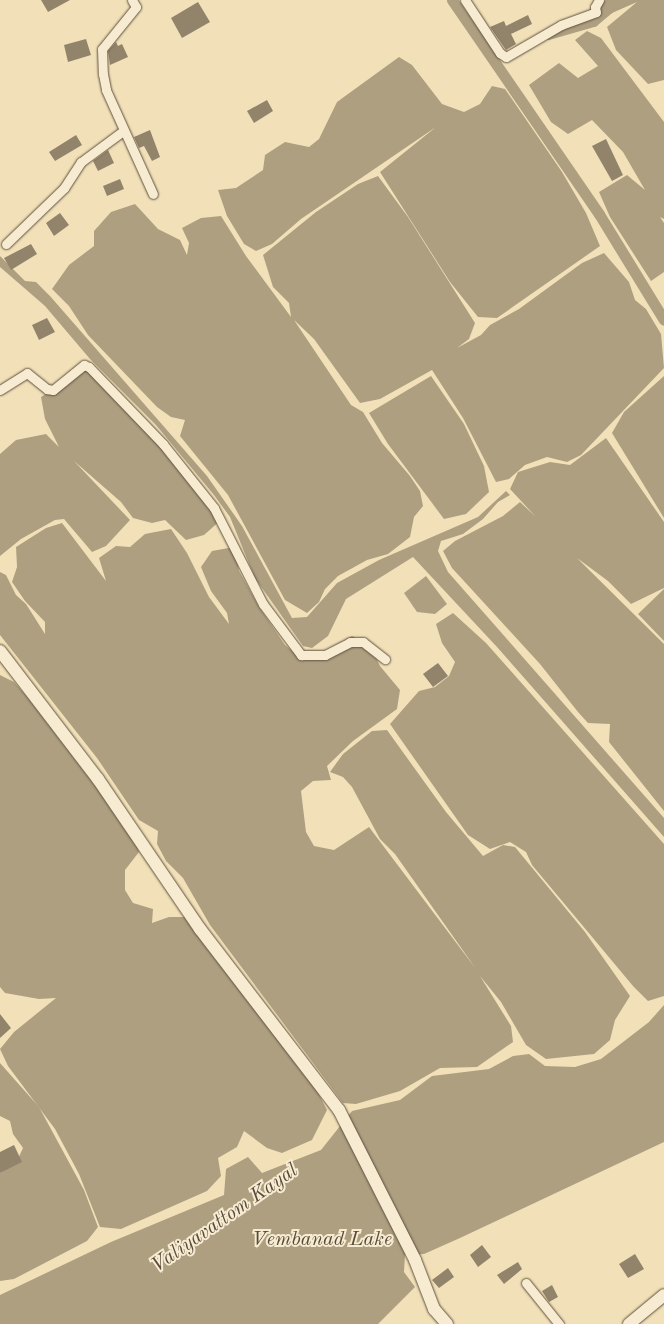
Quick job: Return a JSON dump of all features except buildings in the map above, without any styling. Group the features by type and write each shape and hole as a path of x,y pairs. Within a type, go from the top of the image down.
{"street":[{"path":"132,0 136,7 102,49 106,90 153,194"},
{"path":"465,0 500,53 506,56 560,25 596,12 595,7 599,0"},
{"path":"6,244 64,188 81,162 123,131"},
{"path":"0,390 27,373 47,389 53,390 84,366 89,367 163,444 214,508 263,604 301,655 325,655 350,642 363,642 385,659"},
{"path":"0,650 98,779 200,929 343,1118 415,1260 434,1309 447,1324"},
{"path":"526,1283 559,1324"},
{"path":"629,1324 664,1294"}],"water":[{"path":"606,0 664,0 664,80 648,84 616,50 607,27 637,2 603,17 600,3"},
{"path":"587,31 601,38 664,122 664,219 660,217 664,223 664,272 651,281 610,217 599,192 627,175 645,190 623,152 592,120 568,134 551,122 529,85 559,63 578,78 598,66 575,40"},
{"path":"399,57 412,65 442,104 464,112 480,104 492,86 505,89 562,172 586,213 600,246 497,318 478,317 450,282 380,172 436,127 301,219 272,244 256,251 244,244 227,216 218,190 236,188 263,170 265,155 285,142 309,147 319,139 337,102"},
{"path":"378,176 408,217 475,323 469,339 457,348 481,335 490,325 519,309 582,263 604,253 629,282 635,300 646,309 661,334 664,368 581,455 567,462 547,457 525,465 509,479 496,482 463,418 432,370 380,399 360,403 314,339 294,320 351,405 363,412 382,443 410,476 420,491 423,506 414,517 410,537 388,554 367,560 338,576 325,589 319,602 307,613 285,600 228,495 180,436 185,420 171,417 157,407 88,335 69,306 52,289 69,265 94,246 94,231 111,212 135,204 158,229 180,240 187,255 189,243 182,228 201,218 221,216 246,256 291,317 289,303 273,287 263,255 316,212 358,184"},
{"path":"0,256 25,281 36,282 50,296 207,476 242,526 292,618 307,617 337,583 379,560 478,517 506,491 510,495 498,502 483,519 463,534 441,541 438,551 448,572 664,818 664,837 497,647 413,557 346,599 328,636 312,648 303,646 255,578 230,517 214,495 156,425 90,359 45,306 0,267"},
{"path":"87,367 102,379 222,519 204,535 186,540 165,520 152,523 133,518 121,502 74,461 130,520 106,546 92,552 64,519 55,520 21,539 0,556 0,454 16,440 46,434 59,447 45,419 41,397"},
{"path":"431,376 464,424 484,466 489,492 466,514 444,519 388,444 369,413"},
{"path":"664,376 664,518 612,433 624,412"},
{"path":"606,438 664,522 664,588 631,604 608,581 577,558 664,644 664,811 609,742 610,724 588,723 540,664 452,568 443,551 455,541 503,516 520,502 535,516 510,489 518,472 550,462 570,465"},
{"path":"62,523 106,581 99,558 116,546 130,547 145,534 171,529 187,553 209,597 229,624 227,613 211,591 201,567 212,551 234,547 239,571 259,607 285,645 296,654 315,657 352,636 370,645 380,666 400,690 397,709 353,741 327,766 331,780 313,781 301,791 306,832 314,846 334,850 369,827 476,969 395,854 380,839 352,787 343,777 330,772 343,754 372,731 387,730 446,812 483,856 503,845 515,847 585,932 630,996 615,1020 610,1040 594,1054 546,1059 526,1045 501,1002 480,976 511,1026 513,1042 477,1067 440,1068 400,1091 356,1104 343,1103 210,925 183,878 166,861 157,844 158,831 139,820 97,758 0,635 0,572 6,575 16,595 26,604 45,634 45,622 25,601 12,582 17,567 16,547 46,528"},
{"path":"426,576 447,604 435,614 417,612 404,593"},
{"path":"664,589 664,641 638,614"},
{"path":"453,613 486,643 664,844 664,996 648,1001 633,986 532,865 526,852 510,842 490,849 468,835 390,724 419,691 435,687 449,676 455,662 442,643 436,624"},
{"path":"0,675 14,682 29,699 134,837 139,852 125,870 125,890 133,903 153,909 152,923 169,917 188,917 314,1085 327,1110 312,1140 282,1153 267,1148 244,1131 237,1147 218,1158 221,1176 207,1191 121,1229 100,1227 79,1174 55,1129 8,1066 0,1049 14,1032 56,998 39,999 5,993 0,987"},
{"name":"Vembanad Lake","path":"664,1005 664,1142 424,1254 405,1255 404,1272 415,1287 378,1324 0,1324 0,1295 111,1242 224,1195 226,1169 248,1157 262,1173 321,1150 352,1111 400,1100 432,1076 489,1069 513,1056 529,1054 545,1066 575,1067 601,1059 649,1022"},
{"path":"0,1063 39,1107 84,1190 98,1227 87,1241 14,1279 0,1281 0,1173 16,1163 23,1148 13,1134 10,1121 0,1116"}],"waterway":[{"path":"452,0 599,214 664,320"},
{"path":"548,34 593,21 618,0"}],"water label":[{"name":"Valiyavattom Kayal","path":"225,1219"}]}
